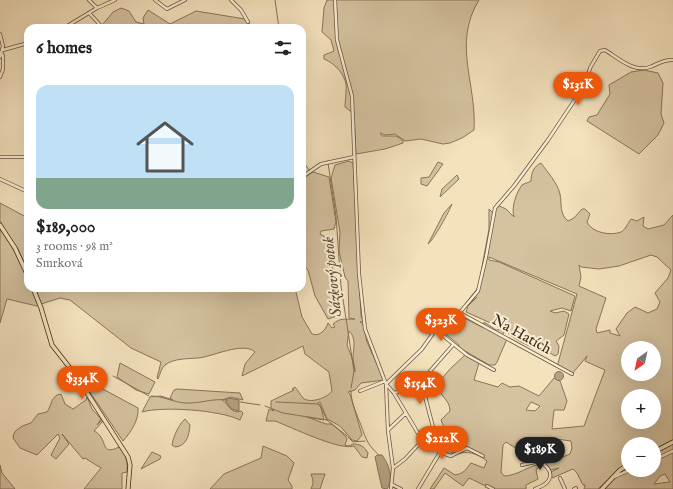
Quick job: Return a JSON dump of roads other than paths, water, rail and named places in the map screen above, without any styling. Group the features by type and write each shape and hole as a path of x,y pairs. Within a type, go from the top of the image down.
{"main road":[{"path":"0,225 19,255 24,267"},
{"path":"35,292 42,308 52,345 77,377 128,458 130,464 128,489"},
{"path":"661,448 673,442"},
{"path":"602,489 621,471"}],"street":[{"path":"89,0 97,8"},
{"path":"71,24 90,14 97,8 115,0"},
{"path":"155,0 168,9 185,0"},
{"path":"231,0 241,10 248,22"},
{"path":"335,0 337,40 352,96 359,274 365,329 386,382 422,440"},
{"path":"90,14 99,24"},
{"path":"0,34 3,50 1,56 3,69 0,77"},
{"path":"3,50 24,45"},
{"path":"361,389 386,382 419,352 436,330 453,320 460,313 480,285 493,215 497,205 517,182 548,140 586,83 590,68 599,52 605,50 631,66 640,69 650,67 666,60 673,60"},
{"path":"0,157 24,157"},
{"path":"306,175 321,164 354,157"},
{"path":"0,179 24,190"},
{"name":"Na Hatích","path":"460,313 572,374"},
{"path":"436,330 467,355 494,370"},
{"path":"416,387 453,345"},
{"path":"421,381 433,428 444,452 451,456 467,448 484,456"},
{"path":"386,382 388,430 393,468 391,489"},
{"path":"394,393 422,385"},
{"path":"388,430 406,413"},
{"path":"393,468 405,458 433,428"},
{"path":"661,457 673,451"},
{"path":"418,489 439,454 444,452"},
{"path":"522,465 539,461 549,472 549,482 534,489"},
{"path":"610,480 621,474"},
{"path":"560,478 565,489"},
{"path":"392,484 401,489"},
{"path":"487,486 493,489"}],"waterway":[{"name":"Sázkový potok","path":"275,0 278,24"},
{"name":"Sázkový potok","path":"312,169 327,161"},
{"name":"Sázkový potok","path":"328,163 336,216 341,286 354,371 351,388"},
{"name":"Sázkový potok","path":"306,166 309,170"},
{"path":"113,376 149,396"},
{"name":"Sázkový potok","path":"351,391 353,405 366,438 371,447 380,456"},
{"path":"151,396 185,403 227,400"},
{"path":"240,402 260,405"},
{"path":"276,402 319,404 327,420"},
{"path":"265,406 283,413 327,420 347,436"},
{"path":"348,437 353,442 365,441"}]}
